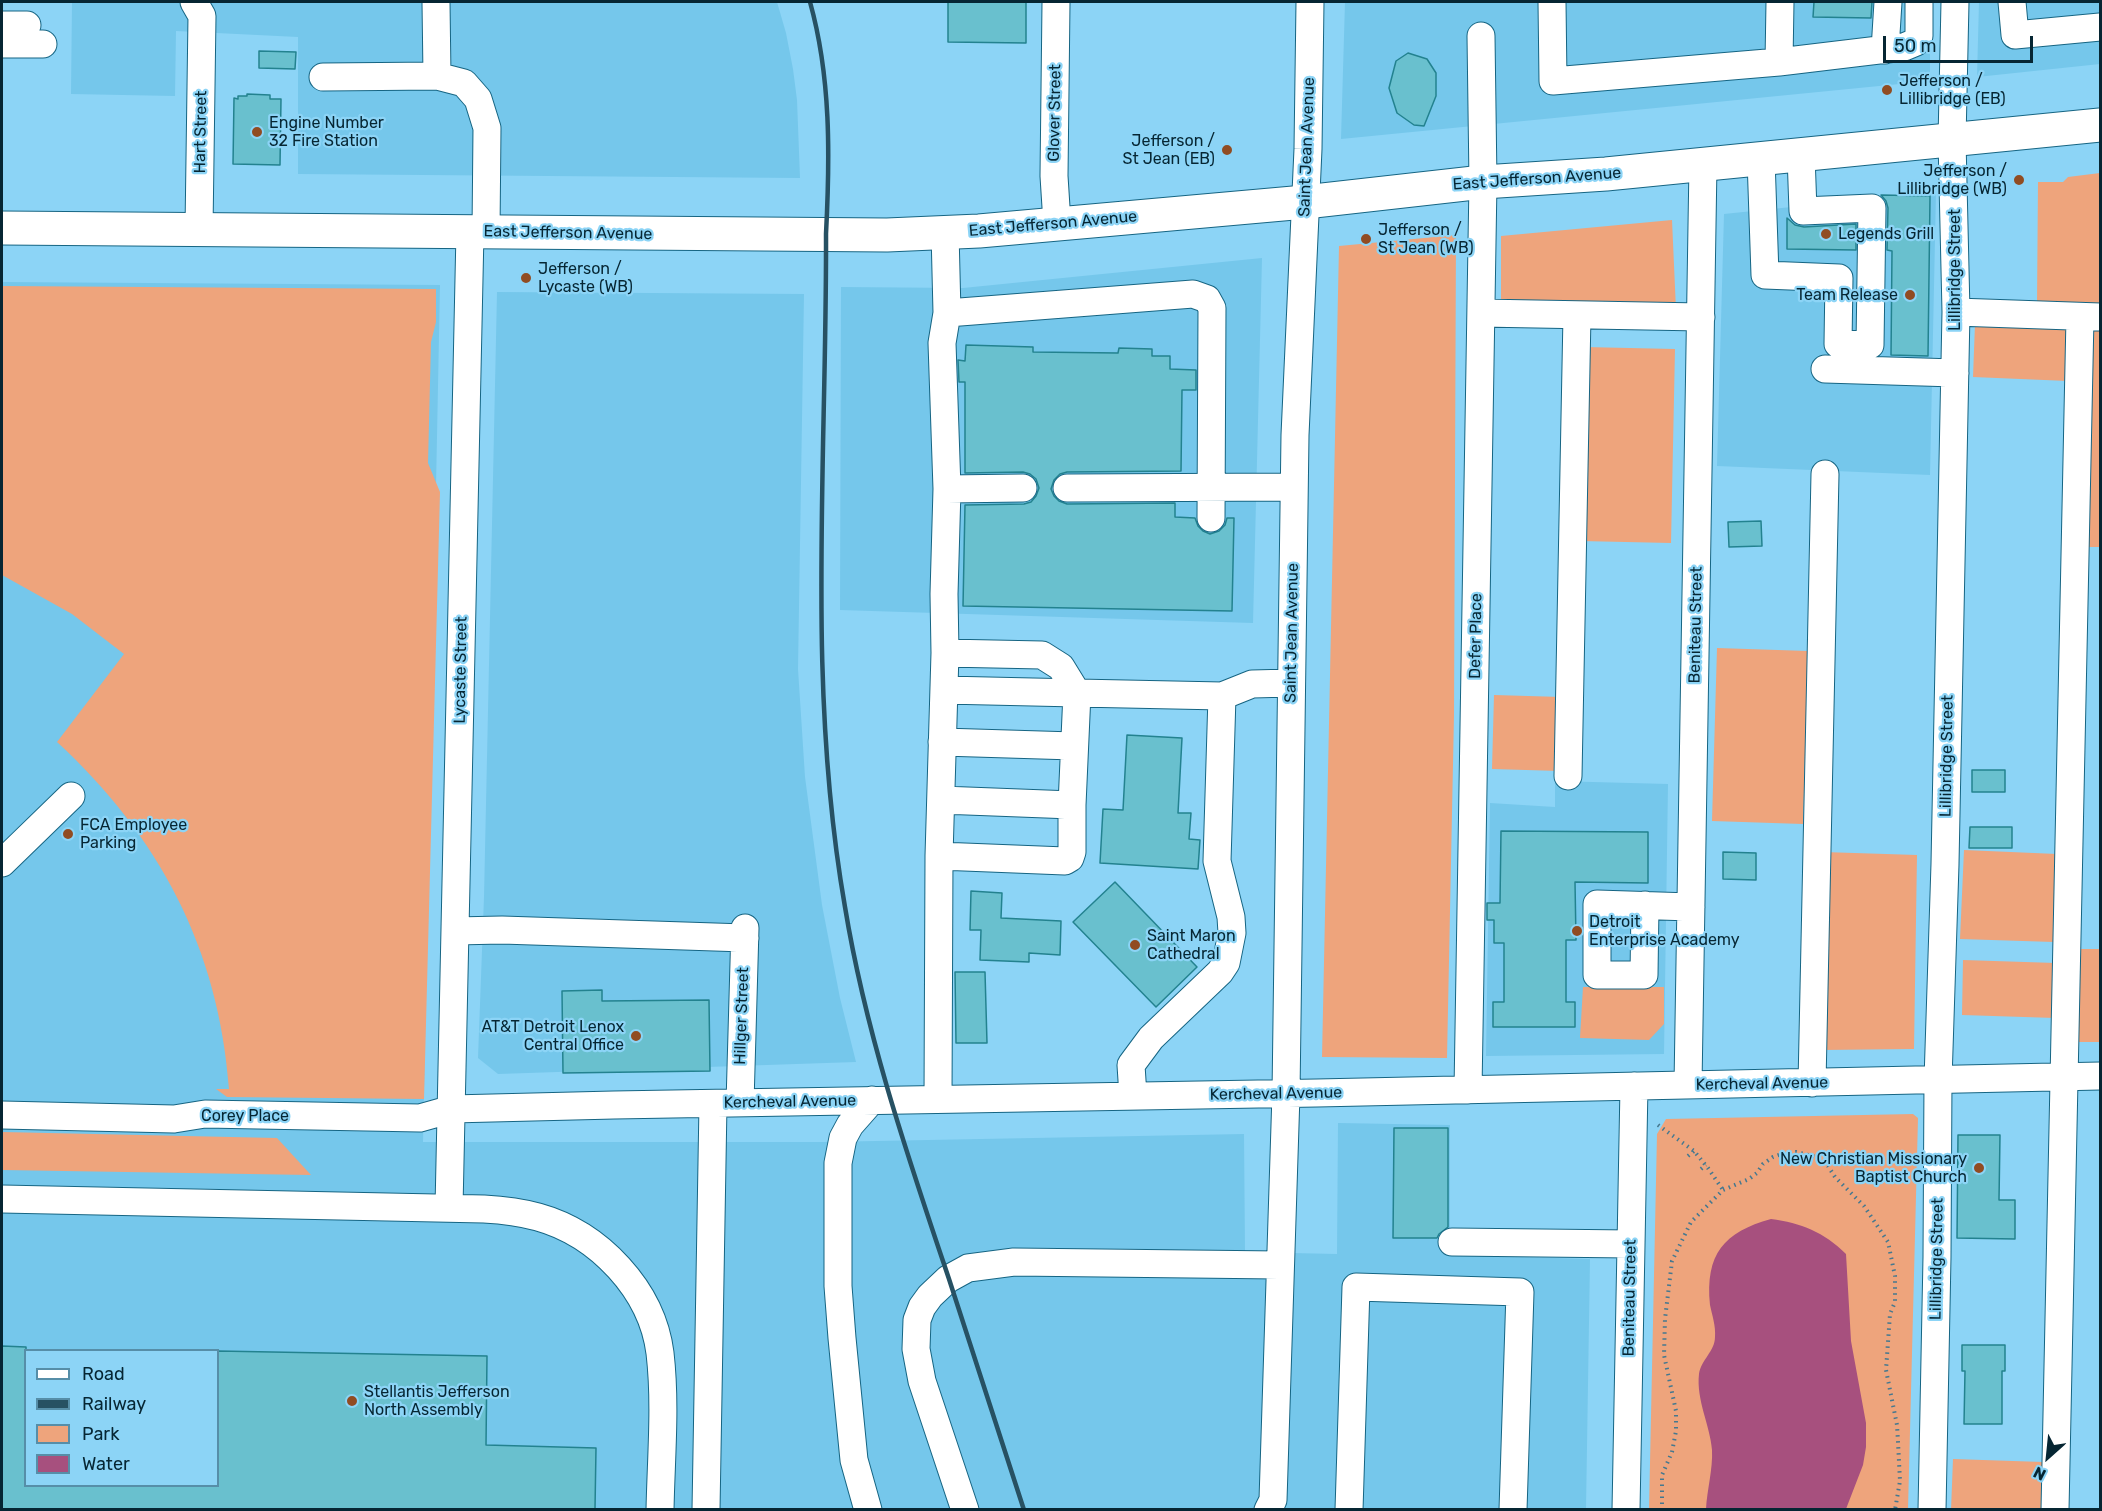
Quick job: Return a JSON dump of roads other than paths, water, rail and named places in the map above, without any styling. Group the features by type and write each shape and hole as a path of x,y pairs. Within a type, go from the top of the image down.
{"main road":[{"name":"East Jefferson Avenue","path":"2,228 887,235 1305,202 1483,182 1606,174 2100,125"}],"street":[{"name":"Hart Street","path":"194,2 202,16 199,229"},
{"path":"436,2 437,76"},
{"name":"Saint Jean Avenue","path":"1273,1506 1286,1094 1294,487 1310,87 1310,2"},
{"path":"1552,2 1552,81 1779,62 1894,49 1904,2"},
{"path":"1779,62 1780,2"},
{"name":"Lillibridge Street","path":"1932,1509 1938,1080 1956,312 1952,140 1956,2"},
{"path":"2012,2 2015,35 2100,27"},
{"name":"Glover Street","path":"1056,3 1054,177 1057,223"},
{"path":"2,44 24,31"},
{"name":"Defer Place","path":"1467,1090 1483,182 1481,36"},
{"name":"Lycaste Street","path":"323,77 437,76 464,83 478,99 488,128 478,232 455,931 449,1208"},
{"path":"1761,159 1765,275 1839,278 1838,344 1870,345 1872,208 1803,211 1801,155"},
{"name":"Beniteau Street","path":"1688,1085 1703,164"},
{"path":"938,1098 939,856 947,489 942,343 947,313 945,232"},
{"path":"947,313 1193,294 1207,299 1212,308 1211,518"},
{"path":"1956,312 2090,317 2064,1077 2055,1509"},
{"path":"1481,313 1701,317"},
{"path":"1568,776 1577,315"},
{"path":"1825,369 1955,373"},
{"path":"1812,1083 1825,474"},
{"path":"1067,488 1294,487"},
{"path":"947,489 1023,488"},
{"path":"939,856 1065,861 1070,858 1077,693 1061,667 1042,655 945,653"},
{"path":"944,690 1222,696 1252,684 1291,683"},
{"path":"1133,1096 1131,1065 1151,1038 1220,972 1231,949 1231,917 1217,861 1222,696"},
{"path":"942,742 1074,746"},
{"path":"2,863 71,796"},
{"path":"941,800 1072,805"},
{"path":"1645,905 1691,907"},
{"name":"Hillger Street","path":"455,931 745,933 740,1103"},
{"name":"Kercheval Avenue","path":"452,1109 2100,1076"},
{"name":"Beniteau Street","path":"1626,1509 1634,1086"},
{"path":"868,1509 854,1460 842,1338 838,1286 838,1163 843,1138 850,1125 872,1100"},
{"path":"706,1509 713,1104"},
{"name":"Corey Place","path":"2,1115 174,1119 205,1114 420,1118 452,1109"},
{"path":"2,1199 449,1208 510,1211 547,1221 595,1246 630,1280 651,1318 660,1352 662,1389 660,1509"},
{"path":"1452,1242 1631,1244"},
{"path":"964,1509 922,1381 916,1349 917,1320 922,1307 948,1279 968,1268 1014,1262 1279,1264"},
{"path":"1349,1509 1356,1287 1520,1293 1513,1509"}],"water":[{"path":"1771,1219 1792,1223 1821,1234 1846,1254 1851,1341 1866,1423 1866,1447 1863,1465 1846,1509 1706,1509 1712,1450 1699,1393 1699,1374 1702,1364 1713,1347 1715,1337 1710,1305 1711,1272 1721,1248 1730,1238 1755,1224"}],"railway":[{"path":"810,2 822,59 828,146 821,571 822,656 833,824 854,955 876,1049 1024,1510"}],"place":[{"name":"Jefferson / Lillibridge (EB)","path":"1887,90"},
{"name":"Engine Number 32 Fire Station","path":"257,132"},
{"name":"Jefferson / St Jean (EB)","path":"1227,150"},
{"name":"Jefferson / Lillibridge (WB)","path":"2019,180"},
{"name":"Legends Grill","path":"1826,234"},
{"name":"Jefferson / St Jean (WB)","path":"1366,239"},
{"name":"Jefferson / Lycaste (WB)","path":"526,278"},
{"name":"Team Release","path":"1910,295"},
{"name":"FCA Employee Parking","path":"68,834"},
{"name":"Detroit Enterprise Academy","path":"1577,931"},
{"name":"Saint Maron Cathedral","path":"1135,945"},
{"name":"AT&T Detroit Lenox Central Office","path":"636,1036"},
{"name":"New Christian Missionary Baptist Church","path":"1979,1168"},
{"name":"Stellantis Jefferson North Assembly","path":"352,1401"}]}
